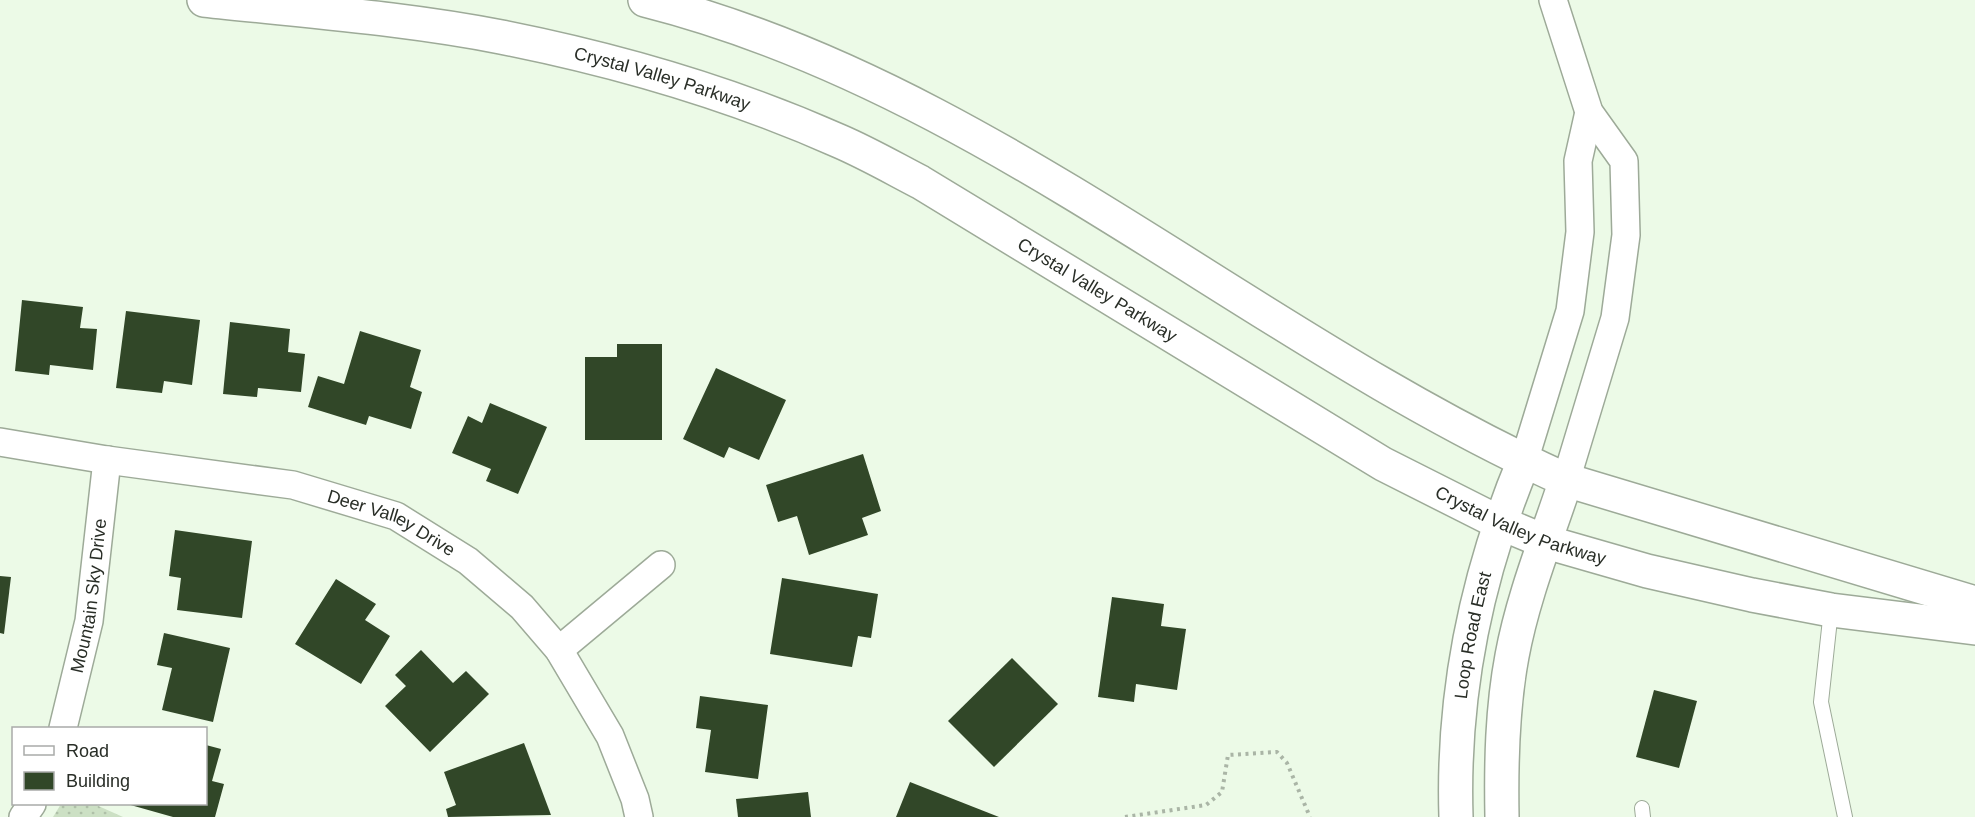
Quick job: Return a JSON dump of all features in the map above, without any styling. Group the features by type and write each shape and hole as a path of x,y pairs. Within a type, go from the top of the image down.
{"main road":[{"name":"Crystal Valley Parkway","path":"204,0 499,36 587,55 675,79 770,112 841,141 930,188 1383,464 1498,522 1546,542 1647,571 1831,610 1975,628"},
{"path":"645,0 735,28 808,56 974,135 1381,386 1524,461 1566,480 1975,603"},
{"name":"Loop Road East","path":"1456,817 1457,726 1465,663 1479,594 1498,522 1524,461"},
{"path":"1502,817 1503,718 1512,656 1527,594 1566,480"}],"street":[{"path":"1553,0 1589,112 1624,161 1626,235 1615,318 1566,480"},
{"path":"1524,461 1570,311 1580,232 1578,161 1589,112"},
{"name":"Deer Valley Drive","path":"0,442 107,460 293,485 396,516 468,561 522,607 559,650 610,736 635,799 639,817"},
{"name":"Mountain Sky Drive","path":"63,727 89,621 107,460"},
{"path":"559,650 661,565"}],"lane":[{"path":"1831,610 1821,702 1845,817"}],"path":[{"path":"1125,817 1206,806 1221,792 1228,755 1277,752 1287,763 1310,817"}],"green space":[{"path":"60,805 96,805 123,817 53,817"}],"building":[{"path":"22,300 83,307 80,328 97,329 93,370 50,365 49,375 15,371"},
{"path":"126,311 200,320 192,385 164,381 162,393 116,388"},
{"path":"230,322 290,329 288,352 305,354 301,392 258,388 257,397 223,394"},
{"path":"360,331 421,350 410,387 422,392 411,429 369,416 366,425 308,407 318,376 344,384"},
{"path":"617,344 662,344 662,440 585,440 585,357 617,357"},
{"path":"716,368 786,400 759,460 729,447 724,458 683,439"},
{"path":"490,403 547,427 518,494 486,481 491,469 452,453 468,416 482,423"},
{"path":"863,454 881,511 862,518 868,535 809,555 797,516 778,522 766,485"},
{"path":"175,530 252,541 242,618 177,610 181,578 169,576"},
{"path":"0,576 11,577 4,634 0,633"},
{"path":"782,578 878,594 871,638 858,636 852,667 770,654"},
{"path":"336,579 376,604 365,620 390,636 361,684 295,644"},
{"path":"1112,597 1164,604 1161,626 1186,629 1177,690 1136,684 1134,702 1098,697"},
{"path":"164,633 230,648 213,722 162,710 172,668 157,665"},
{"path":"421,650 453,683 466,671 489,694 430,752 385,706 406,686 395,675"},
{"path":"1012,658 1058,704 994,767 948,721"},
{"path":"1654,690 1697,701 1679,768 1636,757"},
{"path":"700,696 768,705 758,779 705,772 711,730 696,728"},
{"path":"524,743 551,815 448,817 446,809 456,805 444,772"},
{"path":"207,745 221,749 212,781 224,784 215,817 173,817 131,805 207,805"},
{"path":"910,782 999,817 896,817"},
{"path":"808,792 811,817 738,817 736,799"}]}
